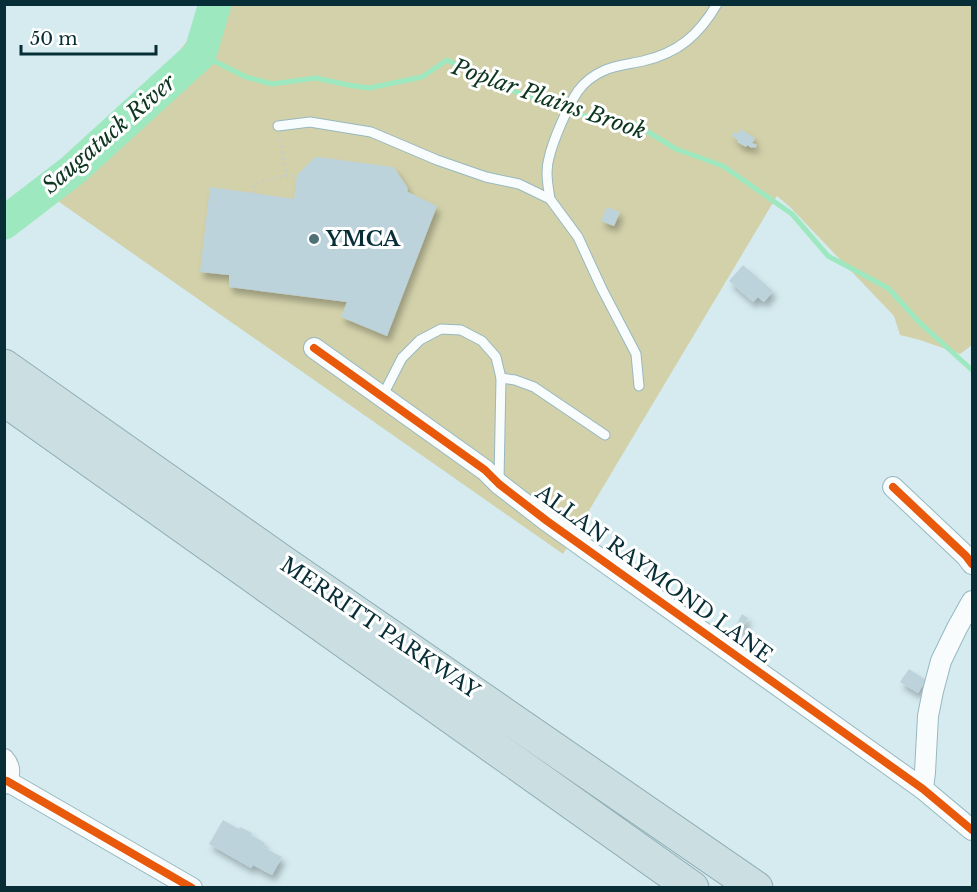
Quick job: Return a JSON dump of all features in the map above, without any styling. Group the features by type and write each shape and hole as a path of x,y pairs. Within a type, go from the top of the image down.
{"highway":[{"name":"MERRITT PARKWAY","path":"4,366 284,563 756,888"},
{"name":"MERRITT PARKWAY","path":"4,399 692,888"},
{"path":"580,765 771,888"}],"street":[{"name":"ALLAN RAYMOND LANE","path":"314,348 485,471 547,521 923,789 972,830"},
{"path":"893,487 972,564"},
{"path":"923,789 928,716 933,691 941,662 972,601"},
{"path":"4,759 10,771 6,782 192,888"}],"lane":[{"path":"550,199 548,159 564,119 579,91 603,71 656,58 683,45 707,22 717,4"},
{"path":"278,126 310,122 371,132 436,160 486,177 519,184 550,199 578,237 636,354 639,386"},
{"path":"382,397 402,358 420,340 441,329 461,330 482,341 496,357 501,378 500,484"},
{"path":"501,378 534,387 605,435"}],"path":[{"path":"278,126 287,175"},
{"path":"252,193 254,184 287,175 297,177"}],"green space":[{"path":"205,5 972,5 972,345 960,354 900,335 894,316 777,196 563,554 52,197 105,154 148,91 188,40"}],"building":[{"path":"740,129 755,138 752,143 757,145 755,148 747,145 746,147 732,136 734,132 738,134"},
{"name":"YMCA","path":"314,158 392,167 407,187 408,192 437,206 387,336 341,317 347,302 229,287 229,275 200,272 210,187 294,199 297,175"},
{"path":"607,207 620,212 614,226 601,221"},
{"path":"743,265 773,291 764,302 758,297 753,302 729,281"},
{"path":"742,614 748,618 739,632 734,629"},
{"path":"909,669 926,680 918,693 900,682"},
{"path":"223,820 252,833 251,835 265,843 263,847 282,857 272,875 253,865 251,868 209,844"}],"waterway":[{"name":"Saugatuck River","path":"4,223 73,170 200,54 215,4"},
{"name":"Poplar Plains Brook","path":"200,54 246,77 272,84 316,78 369,88 422,77 447,60 508,89 592,118 635,124 676,149 723,166 792,214 828,256 888,288 919,322 972,370"}],"cycle path":[{"path":"314,348 485,470 499,484 547,521 923,789 972,830"},
{"path":"893,487 972,564"},
{"path":"7,781 192,888"}],"place":[{"name":"YMCA","path":"314,239"}]}
